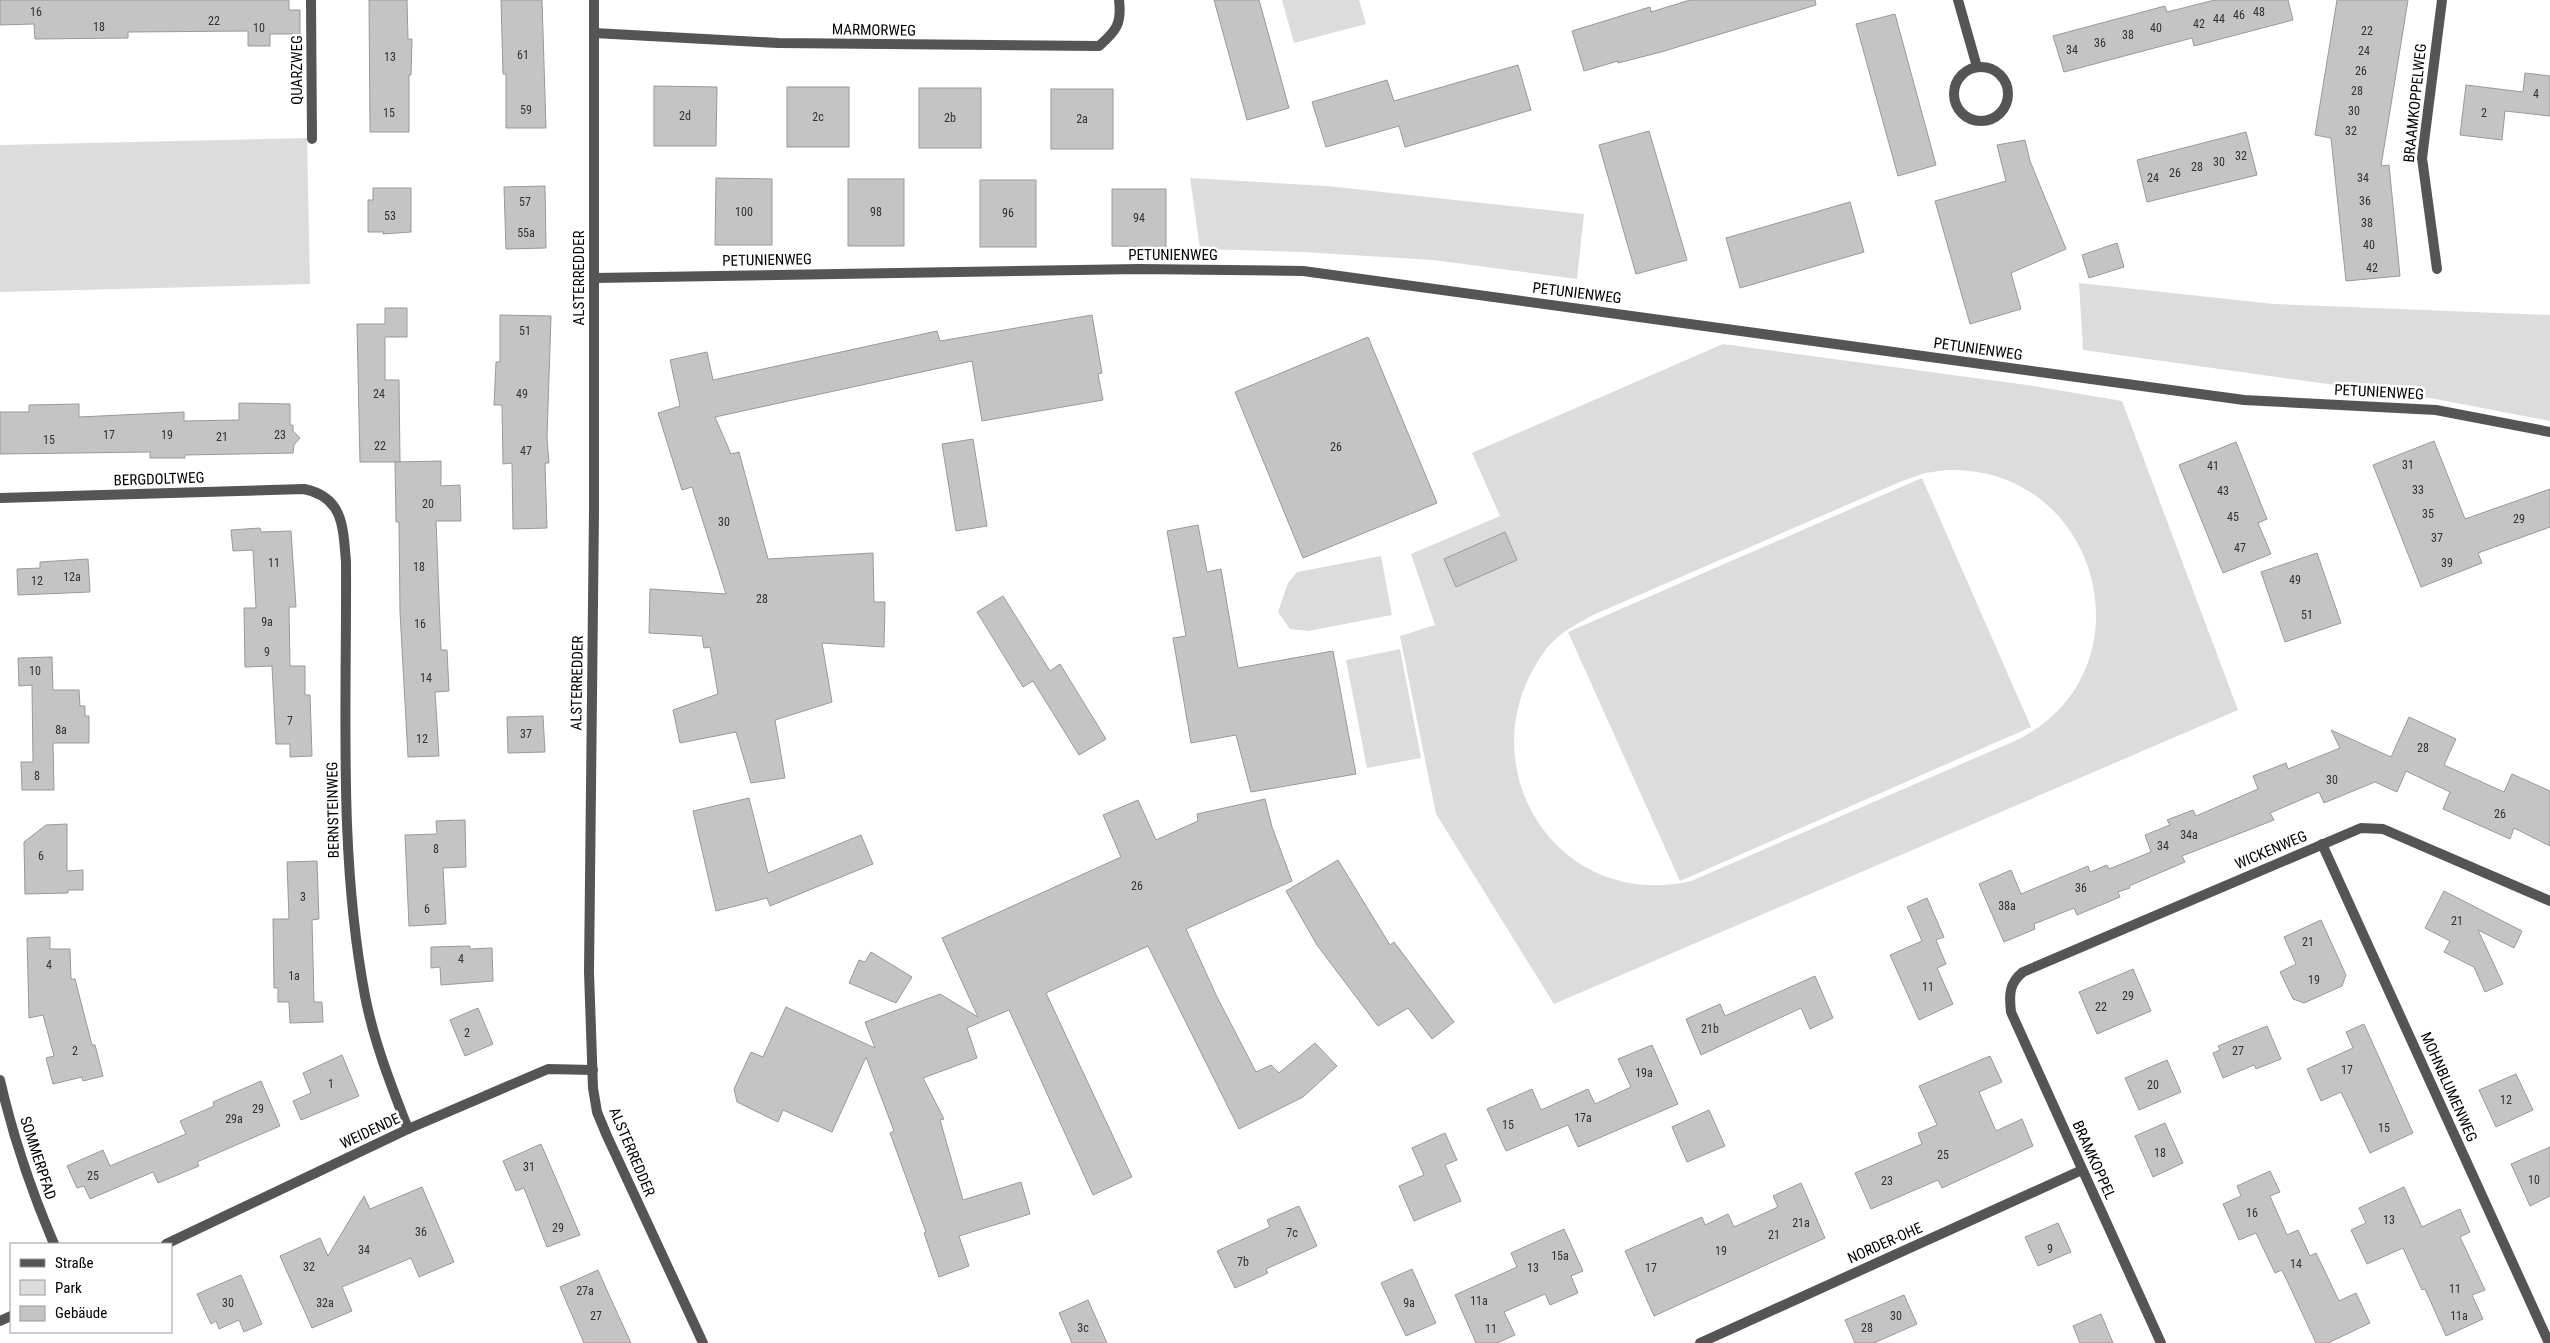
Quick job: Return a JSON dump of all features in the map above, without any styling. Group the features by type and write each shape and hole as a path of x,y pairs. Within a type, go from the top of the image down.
{"street":[{"name":"QUARZWEG","path":"311,0 312,139"},
{"name":"ALSTERREDDER","path":"594,0 589,972 593,1070 597,1112 702,1343"},
{"name":"MARMORWEG","path":"594,34 778,43 1099,46 1115,32 1120,14 1119,0"},
{"path":"1958,0 1977,67"},
{"name":"BRAAMKOPPELWEG","path":"2437,268 2422,158 2442,0"},
{"path":"1977,67 1996,72 2003,79 2007,88 2005,107 1992,118 1984,121 1968,117 1960,111 1954,93 1961,76 1977,67"},
{"name":"PETUNIENWEG","path":"594,278 1148,269 1303,271 2244,400 2436,410 2550,432"},
{"name":"BERGDOLTWEG","path":"0,498 304,489 318,492"},
{"name":"BERNSTEINWEG","path":"318,492 326,497 338,512 344,535 346,572 346,827 357,951 375,1036 387,1077 408,1129"},
{"name":"WICKENWEG","path":"2010,987 2023,972 2361,828 2382,829 2550,901"},
{"name":"MOHNBLUMENWEG","path":"2322,844 2549,1343"},
{"name":"BRAMKOPPEL","path":"2010,987 2011,1012 2160,1343"},
{"name":"WEIDENDE","path":"168,1243 408,1129 548,1068 593,1070"},
{"name":"SOMMERPFAD","path":"0,1080 10,1123 30,1189 54,1243"},
{"name":"NORDER-OHE","path":"1700,1343 2082,1170"}],"green space":[{"path":"1282,0 1359,0 1366,24 1294,43"},
{"path":"307,138 310,284 0,292 0,145"},
{"path":"1190,178 1327,186 1584,214 1577,279 1433,260 1302,252 1200,249"},
{"path":"2079,283 2274,304 2550,315 2550,421 2436,399 2083,350"},
{"path":"1723,344 2027,385 2122,401 2238,710 1554,1004 1436,814 1400,636 1435,625 1411,554 1500,516 1472,453","holes":["1947,470 2000,477 2042,500 2073,535 2091,577 2096,623 2086,668 2060,708 2017,740 1691,881 1642,885 1598,874 1562,850 1535,818 1519,778 1514,735 1523,691 1547,648 1563,633 1593,615 1902,481 1925,473"]},
{"path":"1922,478 2031,727 1680,881 1568,632"},
{"path":"1381,556 1392,615 1308,631 1290,629 1278,612 1288,583 1297,572"},
{"path":"1400,649 1421,758 1367,768 1346,660"}],"building":[{"path":"0,0 289,0 289,10 300,10 300,34 270,34 270,46 248,46 248,31 128,32 128,38 35,39 34,24 0,25"},
{"path":"369,0 407,0 408,39 412,39 411,75 409,75 409,132 370,132"},
{"path":"501,0 542,0 546,128 506,128 506,74 503,74"},
{"path":"1214,0 1259,0 1289,108 1247,120"},
{"path":"1690,0 1815,0 1816,5 1661,52 1618,63 1618,61 1584,71 1572,31 1650,7 1651,12"},
{"path":"2215,0 2288,0 2293,20 2194,46 2192,38 2064,72 2053,36 2165,6 2167,12"},
{"path":"2337,0 2408,0 2381,166 2389,165 2400,276 2346,281 2331,138 2315,135"},
{"path":"1895,14 1936,165 1898,176 1856,24"},
{"path":"1518,65 1531,110 1405,147 1399,126 1326,147 1312,102 1387,80 1394,101"},
{"path":"2525,73 2550,76 2550,116 2505,111 2502,140 2460,135 2466,85 2523,92"},
{"path":"654,86 717,87 716,146 654,146"},
{"path":"787,87 849,87 849,147 787,147"},
{"path":"919,88 981,88 981,148 919,148"},
{"path":"1051,89 1113,89 1113,149 1051,149"},
{"path":"1649,131 1687,260 1636,274 1599,145"},
{"path":"2246,132 2257,175 2147,202 2137,160"},
{"path":"2025,140 2030,161 2066,249 2011,273 2021,309 1970,324 1935,201 2006,181 1997,145"},
{"path":"716,178 772,179 772,245 715,245"},
{"path":"848,179 904,179 904,246 848,246"},
{"path":"980,180 1036,180 1036,247 980,247"},
{"path":"545,186 546,248 506,249 504,187"},
{"path":"373,188 411,188 411,232 383,234 384,232 368,232 368,200 373,200"},
{"path":"1112,189 1166,189 1166,247 1112,246"},
{"path":"1850,202 1864,252 1740,288 1726,238"},
{"path":"2117,243 2124,267 2089,278 2082,255"},
{"path":"385,308 407,308 407,337 385,337 385,380 399,380 400,462 360,462 357,324 385,324"},
{"path":"500,315 551,316 547,438 549,463 545,463 547,528 513,529 512,463 503,464 502,405 494,405 496,362 500,362"},
{"path":"1092,315 1102,373 1098,374 1103,400 982,421 972,361 715,417 731,454 739,452 768,559 873,553 874,602 885,602 884,647 822,643 832,702 775,720 785,778 751,783 736,732 680,743 673,710 718,694 710,647 704,648 702,636 649,633 650,589 726,594 692,487 682,490 658,413 680,406 670,360 707,352 713,380 937,331 940,341"},
{"path":"1368,337 1437,503 1303,558 1235,392"},
{"path":"239,403 290,404 290,425 293,425 293,431 300,438 294,445 293,453 185,455 185,458 150,458 150,452 0,454 0,412 29,412 29,405 79,404 79,417 184,412 184,421 239,420"},
{"path":"973,439 987,526 956,531 942,444"},
{"path":"2434,441 2465,519 2550,489 2550,527 2478,553 2482,563 2421,587 2373,465"},
{"path":"2236,442 2267,519 2258,523 2271,554 2223,573 2179,465"},
{"path":"441,461 441,486 460,485 461,521 436,521 441,650 447,650 449,691 435,692 439,756 408,757 400,612 399,522 396,522 395,462"},
{"path":"1198,525 1207,572 1221,569 1238,668 1333,651 1356,774 1251,792 1236,735 1191,743 1173,638 1186,636 1167,531"},
{"path":"260,528 261,532 291,531 296,607 289,607 290,666 305,666 305,695 310,695 312,756 290,757 290,744 276,744 272,666 245,667 244,608 256,608 253,550 233,551 231,530"},
{"path":"1505,532 1517,560 1456,587 1444,559"},
{"path":"2317,553 2341,623 2285,642 2261,572"},
{"path":"88,559 90,592 18,595 17,569 40,568 40,562"},
{"path":"1003,596 1050,671 1060,664 1106,739 1079,755 1033,681 1023,687 977,612"},
{"path":"52,657 53,690 79,690 80,706 85,706 85,716 89,716 89,743 53,743 54,790 22,790 21,762 33,762 32,685 19,686 18,658"},
{"path":"543,716 545,752 508,753 507,717"},
{"path":"2409,717 2456,739 2444,765 2504,792 2512,774 2550,791 2550,846 2514,828 2510,839 2443,809 2450,792 2406,771 2397,792 2375,782 2324,803 2319,792 2270,813 2274,820 2182,856 2185,862 2129,886 2130,888 2118,892 2120,897 2077,915 2074,908 2034,924 2035,929 2004,942 1979,884 2011,870 2021,894 2088,866 2090,872 2107,865 2109,869 2151,852 2145,835 2170,825 2167,820 2193,810 2196,816 2258,789 2253,776 2286,763 2288,769 2340,748 2331,730 2391,757"},
{"path":"749,798 768,873 861,835 873,864 770,906 767,898 716,911 693,811"},
{"path":"1265,799 1272,827 1292,881 1186,929 1217,997 1256,1072 1271,1065 1279,1073 1315,1043 1337,1066 1303,1097 1239,1129 1148,946 1046,993 1132,1177 1093,1195 1009,1010 967,1028 977,1058 923,1078 944,1119 940,1120 963,1200 1021,1182 1030,1214 959,1236 969,1266 939,1277 924,1233 926,1232 890,1133 894,1131 866,1057 832,1132 783,1110 778,1122 737,1102 734,1089 751,1052 763,1057 786,1007 875,1048 865,1022 940,994 978,1017 942,938 1121,857 1103,815 1138,800 1156,840 1198,821 1197,814"},
{"path":"465,820 466,867 443,868 446,924 409,926 405,835 437,834 436,821"},
{"path":"67,824 67,871 83,870 83,890 68,890 68,893 25,894 24,842 46,825"},
{"path":"1338,860 1390,945 1394,942 1454,1022 1432,1039 1408,1008 1378,1026 1317,945 1286,891"},
{"path":"317,861 319,919 312,920 314,1002 322,1002 323,1022 290,1023 289,1002 278,1002 278,988 274,988 273,919 289,919 287,862"},
{"path":"2444,891 2522,931 2514,948 2478,930 2503,984 2485,992 2474,967 2444,952 2450,941 2425,928"},
{"path":"1927,898 1944,937 1936,940 1946,964 1937,968 1953,1004 1919,1020 1890,955 1922,941 1907,907"},
{"path":"2321,920 2346,975 2342,986 2304,1003 2293,999 2280,972 2296,964 2284,937"},
{"path":"50,937 50,949 70,949 71,979 75,979 92,1045 95,1045 103,1076 83,1081 82,1077 53,1084 46,1058 54,1056 43,1015 29,1018 27,938"},
{"path":"470,946 470,949 492,948 493,981 441,985 440,967 431,968 431,947"},
{"path":"871,952 912,977 896,1003 849,983 859,960 865,962"},
{"path":"2133,969 2151,1011 2097,1034 2079,992"},
{"path":"1815,976 1833,1018 1810,1029 1801,1008 1701,1055 1686,1019 1720,1004 1725,1016"},
{"path":"478,1008 493,1044 465,1056 450,1020"},
{"path":"2364,1024 2413,1133 2370,1153 2341,1092 2321,1101 2307,1069 2353,1048 2346,1032"},
{"path":"2267,1026 2281,1059 2256,1069 2254,1065 2223,1078 2213,1053 2220,1050 2218,1046"},
{"path":"1652,1045 1678,1104 1578,1147 1568,1125 1506,1151 1487,1109 1532,1089 1541,1110 1588,1089 1595,1104 1631,1087 1618,1059"},
{"path":"342,1055 359,1096 301,1120 293,1101 311,1093 303,1073"},
{"path":"1990,1056 2002,1082 1979,1092 1996,1131 2022,1119 2033,1146 1942,1188 1938,1180 1871,1209 1855,1173 1922,1144 1918,1133 1937,1125 1919,1086"},
{"path":"2167,1060 2181,1092 2139,1110 2125,1078"},
{"path":"2516,1074 2533,1110 2496,1127 2479,1090"},
{"path":"261,1081 280,1126 197,1162 199,1166 158,1183 153,1172 90,1199 84,1186 77,1188 67,1166 103,1150 110,1166 186,1134 180,1121 214,1106 213,1102"},
{"path":"1709,1110 1725,1146 1687,1162 1672,1127"},
{"path":"2165,1123 2183,1163 2153,1177 2135,1136"},
{"path":"1445,1133 1457,1160 1445,1165 1461,1201 1414,1221 1399,1186 1424,1175 1412,1148"},
{"path":"541,1144 580,1235 547,1247 524,1188 516,1191 503,1161"},
{"path":"2550,1147 2550,1196 2530,1206 2511,1164"},
{"path":"2270,1171 2280,1192 2270,1196 2287,1235 2298,1230 2310,1256 2316,1253 2339,1301 2356,1293 2370,1323 2328,1343 2316,1343 2282,1270 2275,1273 2256,1233 2239,1240 2223,1204 2241,1196 2237,1186"},
{"path":"1801,1183 1825,1238 1654,1316 1625,1251 1702,1217 1705,1225 1728,1214 1734,1227 1778,1207 1773,1196"},
{"path":"422,1187 454,1262 419,1277 411,1258 342,1287 352,1311 312,1328 280,1256 320,1238 328,1256 364,1196 370,1209"},
{"path":"2404,1187 2422,1227 2460,1209 2470,1232 2460,1237 2485,1290 2472,1295 2483,1319 2446,1336 2425,1289 2422,1290 2403,1248 2367,1264 2351,1230 2366,1223 2359,1208"},
{"path":"1299,1206 1317,1246 1266,1269 1268,1273 1235,1288 1217,1251 1270,1227 1267,1220"},
{"path":"2058,1223 2071,1252 2038,1266 2025,1237"},
{"path":"1564,1229 1583,1271 1571,1276 1578,1293 1550,1305 1545,1294 1504,1312 1515,1335 1497,1343 1476,1343 1455,1295 1517,1267 1511,1253"},
{"path":"1412,1269 1436,1323 1406,1336 1381,1283"},
{"path":"598,1270 631,1343 584,1343 560,1287"},
{"path":"241,1275 262,1324 244,1332 239,1320 219,1329 216,1321 211,1324 197,1294"},
{"path":"1904,1295 1917,1324 1874,1343 1855,1343 1845,1320"},
{"path":"1088,1300 1107,1343 1072,1343 1059,1313"},
{"path":"2101,1314 2113,1343 2080,1343 2073,1326"}]}
